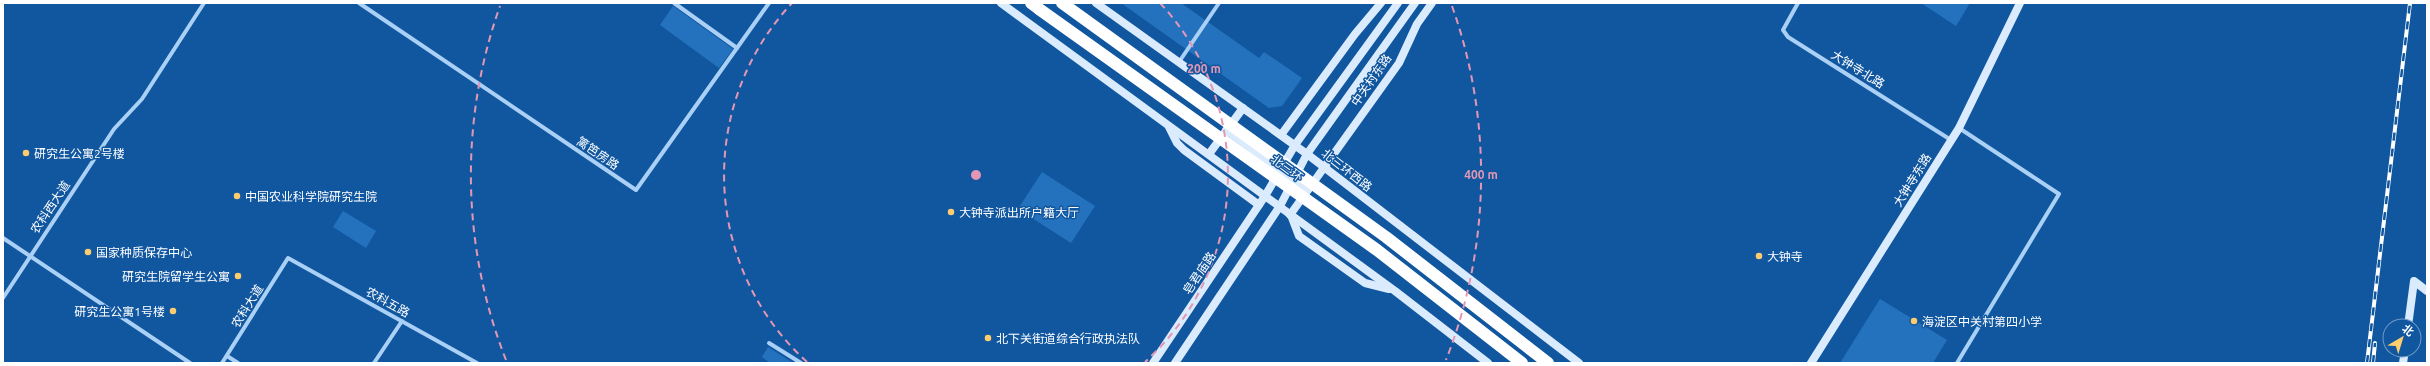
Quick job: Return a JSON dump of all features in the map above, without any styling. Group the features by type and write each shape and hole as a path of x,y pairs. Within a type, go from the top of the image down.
{"highway":[{"name":"北三环","path":"1062,3 1386,237 1548,363"},
{"name":"北三环","path":"1035,6 1377,250 1522,363"}],"street":[{"name":"农科西大道","path":"3,298 29,255 114,129 142,99 204,3"},
{"name":"篱笆房路","path":"359,3 636,190 769,3"},
{"path":"674,3 737,48"},
{"path":"1001,3 1395,291 1488,363"},
{"path":"1179,62 1219,3"},
{"path":"1281,135 1355,34 1381,3"},
{"name":"中关村东路","path":"1280,170 1295,145 1398,3"},
{"name":"中关村东路","path":"1280,206 1307,154 1415,3"},
{"name":"中关村东路","path":"1290,214 1399,63 1417,24 1432,3"},
{"name":"大钟寺北路","path":"1798,3 1783,30 1788,37 1951,140"},
{"name":"大钟寺东路","path":"1811,363 1959,128 2020,3"},
{"name":"北三环西路","path":"1099,4 1295,145 1579,363"},
{"path":"1209,154 1243,108"},
{"path":"1168,124 1177,144 1259,205"},
{"path":"1957,363 2059,194 1959,128"},
{"path":"1226,130 1308,190"},
{"name":"皂君庙路","path":"1153,363 1265,196 1280,170"},
{"path":"1175,363 1280,206"},
{"path":"1290,214 1299,236 1365,283 1395,291"},
{"path":"3,238 190,363"},
{"name":"农科五路","path":"288,258 477,363"},
{"name":"农科大道","path":"222,363 288,258"},
{"path":"2409,318 2414,281 2427,291"},
{"path":"374,363 402,321"},
{"path":"770,343 801,363"},
{"path":"227,356 238,363"}],"shaded area":[{"path":"1121,3 1181,3 1259,58 1264,52 1302,78 1282,106 1269,108"},
{"path":"1921,3 1970,3 1956,26"},
{"path":"673,6 733,49 719,68 660,25"},
{"path":"1042,172 1095,206 1071,243 1018,209"},
{"path":"343,211 376,231 366,248 333,227"},
{"path":"1880,299 1947,340 1933,363 1840,363"},
{"path":"768,347 793,363 770,363 762,357"}],"railway":[{"path":"2367,363 2410,3"},
{"path":"2373,363 2375,343"}],"place":[{"name":"研究生公寓2号楼","path":"26,153"},
{"name":"中国农业科学院研究生院","path":"237,196"},
{"name":"大钟寺派出所户籍大厅","path":"951,212"},
{"name":"国家种质保存中心","path":"88,252"},
{"name":"大钟寺","path":"1759,256"},
{"name":"研究生院留学生公寓","path":"238,276"},
{"name":"研究生公寓1号楼","path":"173,311"},
{"name":"海淀区中关村第四小学","path":"1914,321"},
{"name":"北下关街道综合行政执法队","path":"988,338"}]}
